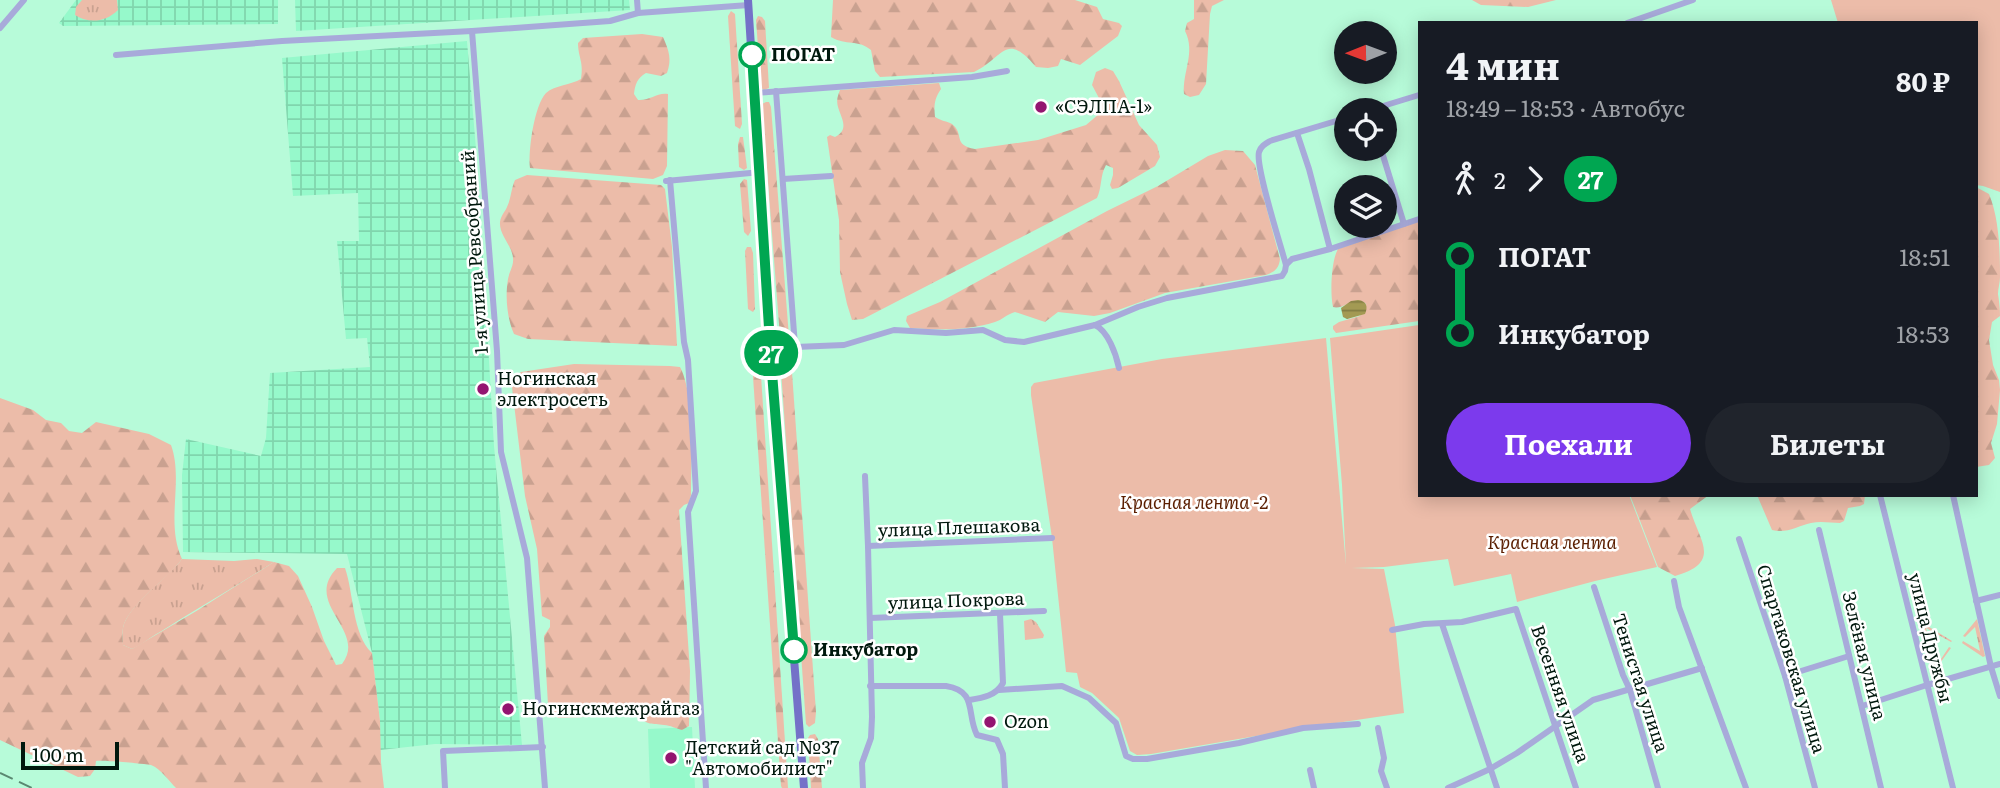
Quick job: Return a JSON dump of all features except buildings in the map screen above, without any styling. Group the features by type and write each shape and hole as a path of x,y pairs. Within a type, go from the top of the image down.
{"main road":[{"path":"748,3 804,788"}],"street":[{"path":"0,28 24,0"},
{"path":"637,0 638,13"},
{"path":"1633,21 1693,0"},
{"path":"116,55 282,41 610,21 638,13 748,3"},
{"name":"1-я улица Ревсобраний","path":"472,31 497,351 501,452 527,558 545,788"},
{"path":"755,93 972,77 1007,71"},
{"path":"776,91 795,346"},
{"path":"1397,102 1418,95"},
{"path":"771,348 844,345 894,330 946,333 983,330 1005,340 1024,341 1095,325 1167,298 1282,276 1286,265 1259,169 1258,155 1263,145 1270,141 1334,122"},
{"path":"1297,133 1330,249"},
{"path":"1385,161 1404,224"},
{"path":"706,788 688,512 695,491 688,360 668,180 761,172"},
{"path":"782,179 831,176"},
{"path":"1286,265 1292,258 1418,221"},
{"path":"1095,325 1100,327 1104,334 1119,368"},
{"path":"863,788 862,763 871,738 865,476"},
{"name":"улица Дружбы","path":"1880,497 1953,788"},
{"path":"1953,497 1991,667 2000,696"},
{"name":"Зелёная улица","path":"1819,530 1881,788"},
{"name":"улица Плешакова","path":"868,546 1052,538"},
{"name":"Спартаковская улица","path":"1739,539 1785,676 1815,788"},
{"path":"1674,581 1679,607 1746,788"},
{"name":"Тенистая улица","path":"1594,587 1630,690 1658,788"},
{"path":"1976,601 2000,595"},
{"name":"Весенняя улица","path":"1442,624 1516,609 1576,788"},
{"name":"улица Покрова","path":"870,618 1044,611"},
{"path":"999,690 1004,673 1000,614"},
{"path":"1392,630 1424,624 1442,624 1497,788"},
{"path":"1785,676 1849,656"},
{"path":"1862,706 2000,664"},
{"path":"1448,788 1490,769 1592,700 1702,668"},
{"path":"870,686 956,688 964,693 969,700 972,725 977,735 997,740 1003,754 1005,788"},
{"path":"969,700 999,690 1062,686 1089,698 1106,712 1116,723 1126,756 1133,759 1239,743 1303,728 1358,724"},
{"path":"1378,728 1384,758 1381,771 1387,788"},
{"path":"445,788 443,751 543,747"},
{"path":"1311,770 1314,788"}],"shaded area":[{"path":"76,0 278,0 278,24 63,26 59,23"},
{"path":"295,0 629,0 630,10 296,31"},
{"path":"467,41 478,173 494,446 522,745 435,744 380,750 380,721 372,653 347,554 183,552 182,475 186,439 261,456 266,438 270,373 370,367 367,338 346,339 337,241 359,241 358,193 293,196 282,58"},
{"path":"1358,300 1366,305 1365,314 1347,319 1343,317 1341,308"},
{"name":"Детский сад №37 \"Автомобилист\"","path":"692,727 695,788 650,788 648,729"}],"green space":[{"path":"82,0 117,0 118,10 103,19 86,20 75,15 76,7"},
{"path":"833,0 1075,0 1097,7 1103,19 1122,26 1118,36 1080,65 1061,59 1058,66 1036,67 1026,56 1010,49 974,72 880,77 875,71 871,50 831,37"},
{"path":"1194,0 1224,0 1212,6 1210,14 1206,84 1199,95 1190,97 1184,94 1189,55 1185,31 1187,23 1194,19"},
{"path":"1472,0 1556,0 1528,7 1481,5"},
{"path":"1831,0 2000,0 2000,192 1978,185 1978,21 1837,21"},
{"path":"731,11 735,14 742,124 740,129 735,126 728,16"},
{"path":"758,16 765,21 769,88 764,90 761,88 756,20"},
{"path":"642,34 663,37 669,55 667,73 661,76 646,73 637,82 634,94 638,100 668,94 667,166 663,175 653,179 530,168 533,129 542,99 550,90 581,79 578,43 583,38"},
{"path":"1105,68 1113,71 1139,125 1157,145 1160,157 1155,166 1112,189 1110,185 1113,168 1106,165 1097,198 863,319 852,320 840,272 839,220 827,137 840,134 843,127 837,102 840,90 939,83 941,89 935,103 935,117 952,124 961,142 975,149 1038,140 1086,125 1099,114 1100,100 1092,85 1096,72"},
{"path":"769,102 771,107 789,337 785,341 780,337 762,104"},
{"path":"740,137 743,137 747,168 744,170 739,167"},
{"path":"1225,150 1243,151 1255,165 1280,259 1277,268 1271,273 1165,293 1094,316 1058,312 1045,322 1015,312 984,325 953,329 910,328 906,321 907,316 940,302 1158,186 1208,156"},
{"path":"527,175 661,185 665,189 672,247 677,346 528,339 514,334 507,300 513,258 501,231 500,222 515,180"},
{"path":"744,179 747,180 751,231 748,236 744,232 740,184"},
{"path":"1978,188 1989,194 1995,213 2000,256 2000,316 1992,322 1989,340 2000,390 1997,424 1991,443 1995,458 1989,465 1978,467"},
{"path":"1418,221 1418,321 1336,333 1333,326 1360,316 1366,304 1354,301 1333,307 1334,261 1338,249 1370,238 1397,238 1397,229"},
{"path":"747,247 751,247 753,253 753,312 748,309"},
{"name":"Красная лента -2","path":"1418,325 1418,497 1630,497 1657,567 1517,602 1511,574 1454,586 1448,559 1352,568 1384,569 1395,625 1404,713 1137,755 1130,751 1119,718 1092,693 1080,687 1077,673 1066,672 1052,538 1031,387 1034,383 1162,359 1326,338 1346,565 1330,338"},
{"path":"787,353 791,358 816,712 815,723 809,727 806,724 780,356"},
{"path":"755,357 760,360 788,788 781,786 752,362"},
{"path":"574,364 680,367 685,379 691,429 691,495 689,503 679,510 690,671 689,726 682,730 647,722 638,715 558,718 548,705 544,636 550,627 550,620 542,616 537,549 525,496 512,387 514,378 521,372"},
{"path":"0,398 33,410 46,420 61,423 69,431 82,433 96,422 149,434 171,445 176,473 175,531 182,559 132,611 123,628 123,645 132,649 274,562 289,566 298,576 336,665 342,664 348,652 347,640 327,593 328,581 337,568 345,568 357,625 365,645 372,653 384,788 176,788 151,765 106,761 96,761 90,776 78,777 0,740"},
{"path":"1631,497 1706,497 1690,509 1704,549 1699,564 1675,576 1658,567"},
{"path":"1758,497 1865,497 1864,504 1848,508 1844,521 1840,523 1815,522 1782,531 1772,530"},
{"path":"182,559 257,559 274,562 136,647 132,649 123,645 126,619"},
{"path":"1031,619 1036,622 1044,635 1043,638 1025,640 1024,621"},
{"path":"1977,619 1985,656 1983,657 1962,643 1963,641 1980,651 1975,627 1963,636"},
{"path":"1921,622 1952,641 1926,628 1935,665 1949,647 1951,648 1935,670 1933,670"},
{"path":"815,734 818,739 822,788 811,788 808,738"}],"railway":[{"path":"0,773 32,788"}],"bus line":[{"name":"27","path":"752,55 771,360 794,650"}],"place":[{"name":"ПОГАТ","path":"752,55"},
{"name":"«СЭЛПА-1»","path":"1041,107"},
{"name":"Ногинская электросеть","path":"483,389"},
{"name":"Инкубатор","path":"794,650"},
{"name":"Ногинскмежрайгаз","path":"508,709"},
{"name":"Ozon","path":"990,722"},
{"name":"Детский сад №37 \"Автомобилист\"","path":"671,758"}],"park label":[{"name":"Красная лента","path":"1552,543"}]}
